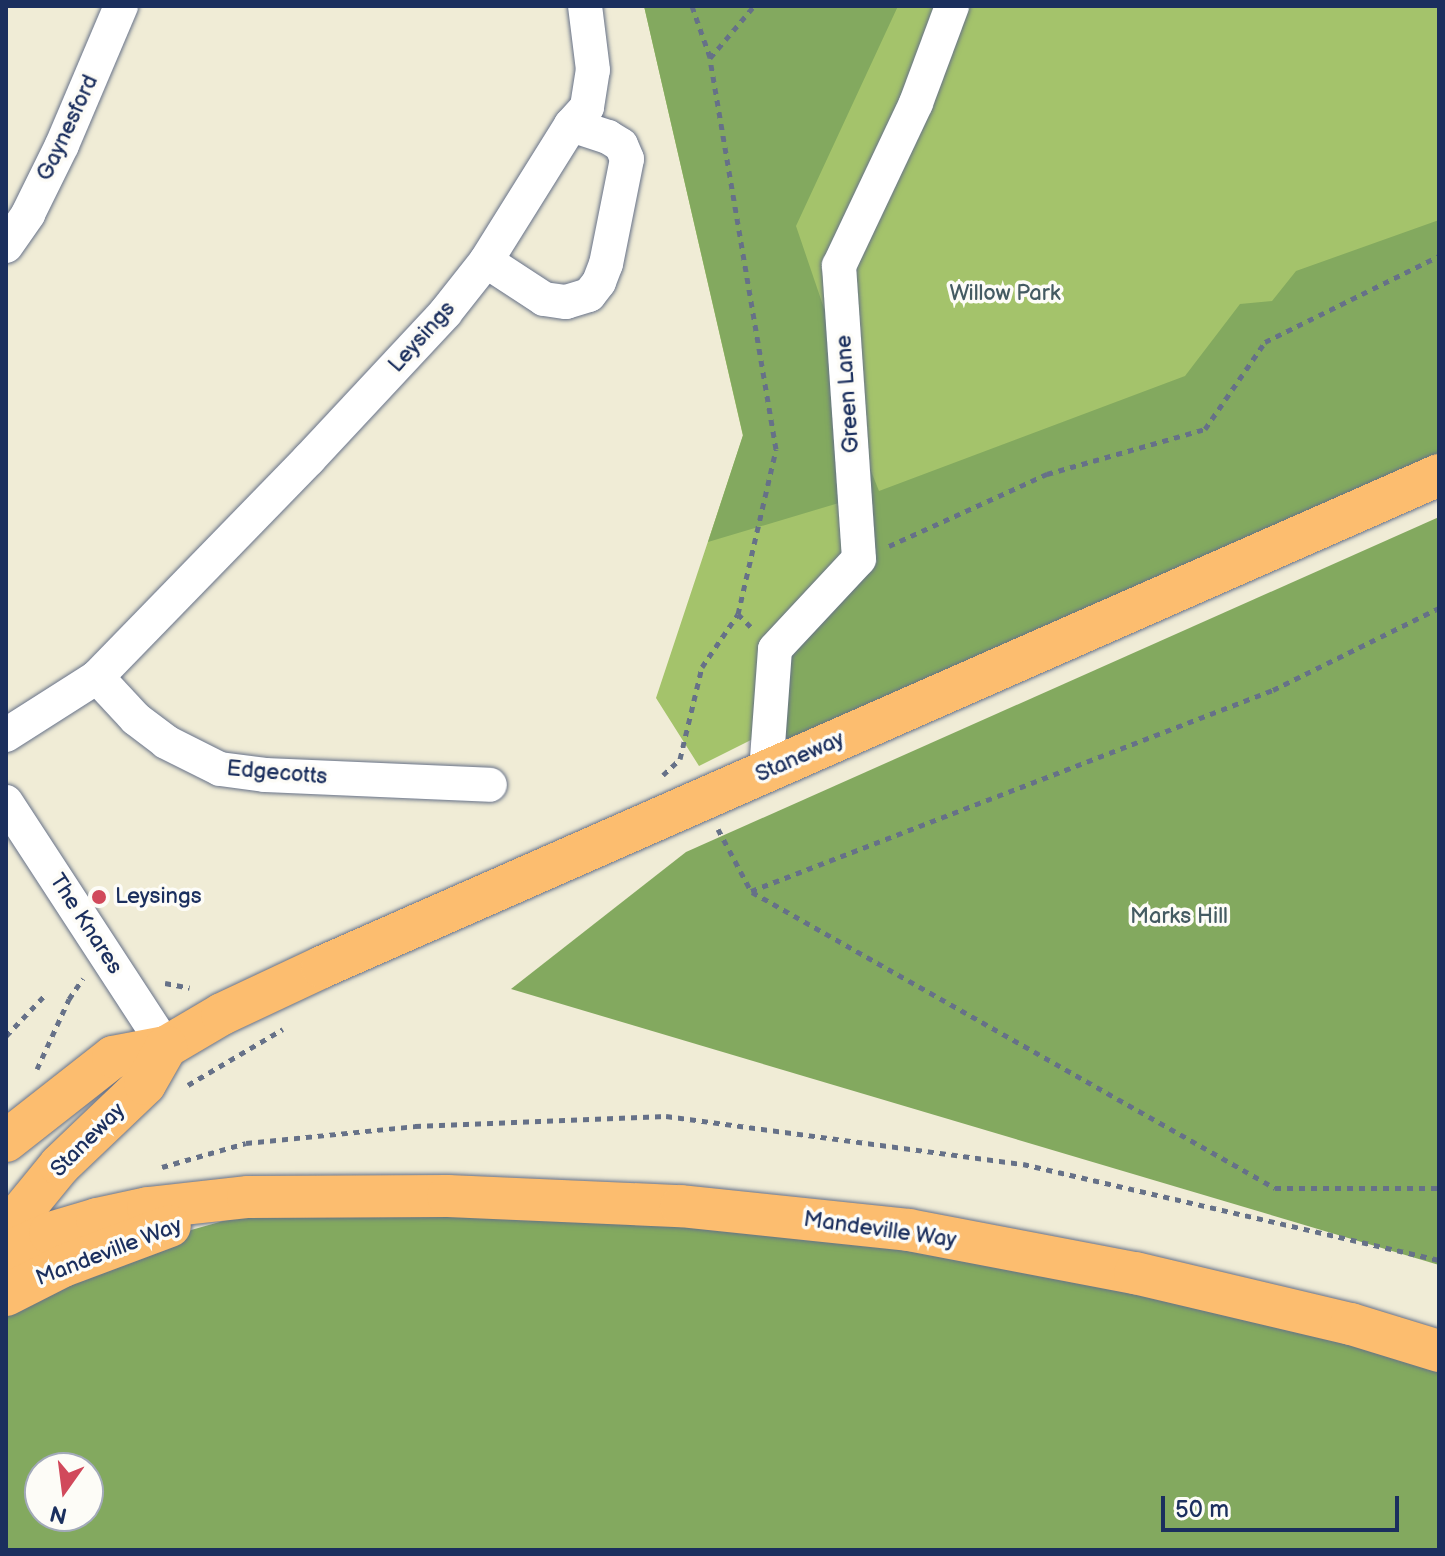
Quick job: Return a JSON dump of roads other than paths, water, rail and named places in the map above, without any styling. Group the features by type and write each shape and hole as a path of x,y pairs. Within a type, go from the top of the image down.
{"main road":[{"name":"Staneway","path":"6,1141 113,1057 166,1047 222,1014 322,967 1439,475"},
{"name":"Staneway","path":"6,1231 60,1165 145,1084 166,1047"},
{"name":"Mandeville Way","path":"6,1253 50,1233 148,1208 248,1197 448,1196 681,1206 909,1230 1135,1273 1351,1324 1439,1351"},
{"name":"Mandeville Way","path":"6,1295 63,1266 162,1228 308,1197"}],"street":[{"name":"Gaynesford","path":"6,246 28,214 62,145 121,6"},
{"name":"Leysings","path":"6,735 97,677 330,437 445,313 486,261 571,125 587,107 593,70 585,6"},
{"name":"Green Lane","path":"766,772 775,649 859,559 839,266 916,103 952,6"},
{"path":"486,261 544,299 566,302 589,295 599,282 606,264 627,159 621,145 608,137 571,125"},
{"name":"Edgecotts","path":"97,677 136,719 166,742 220,769 265,775 490,785"},
{"name":"The Knares","path":"6,802 166,1047"}],"place":[{"name":"Leysings","path":"99,897"}],"park label":[{"name":"Willow Park","path":"1005,294"},
{"name":"Marks Hill","path":"1179,917"}]}
